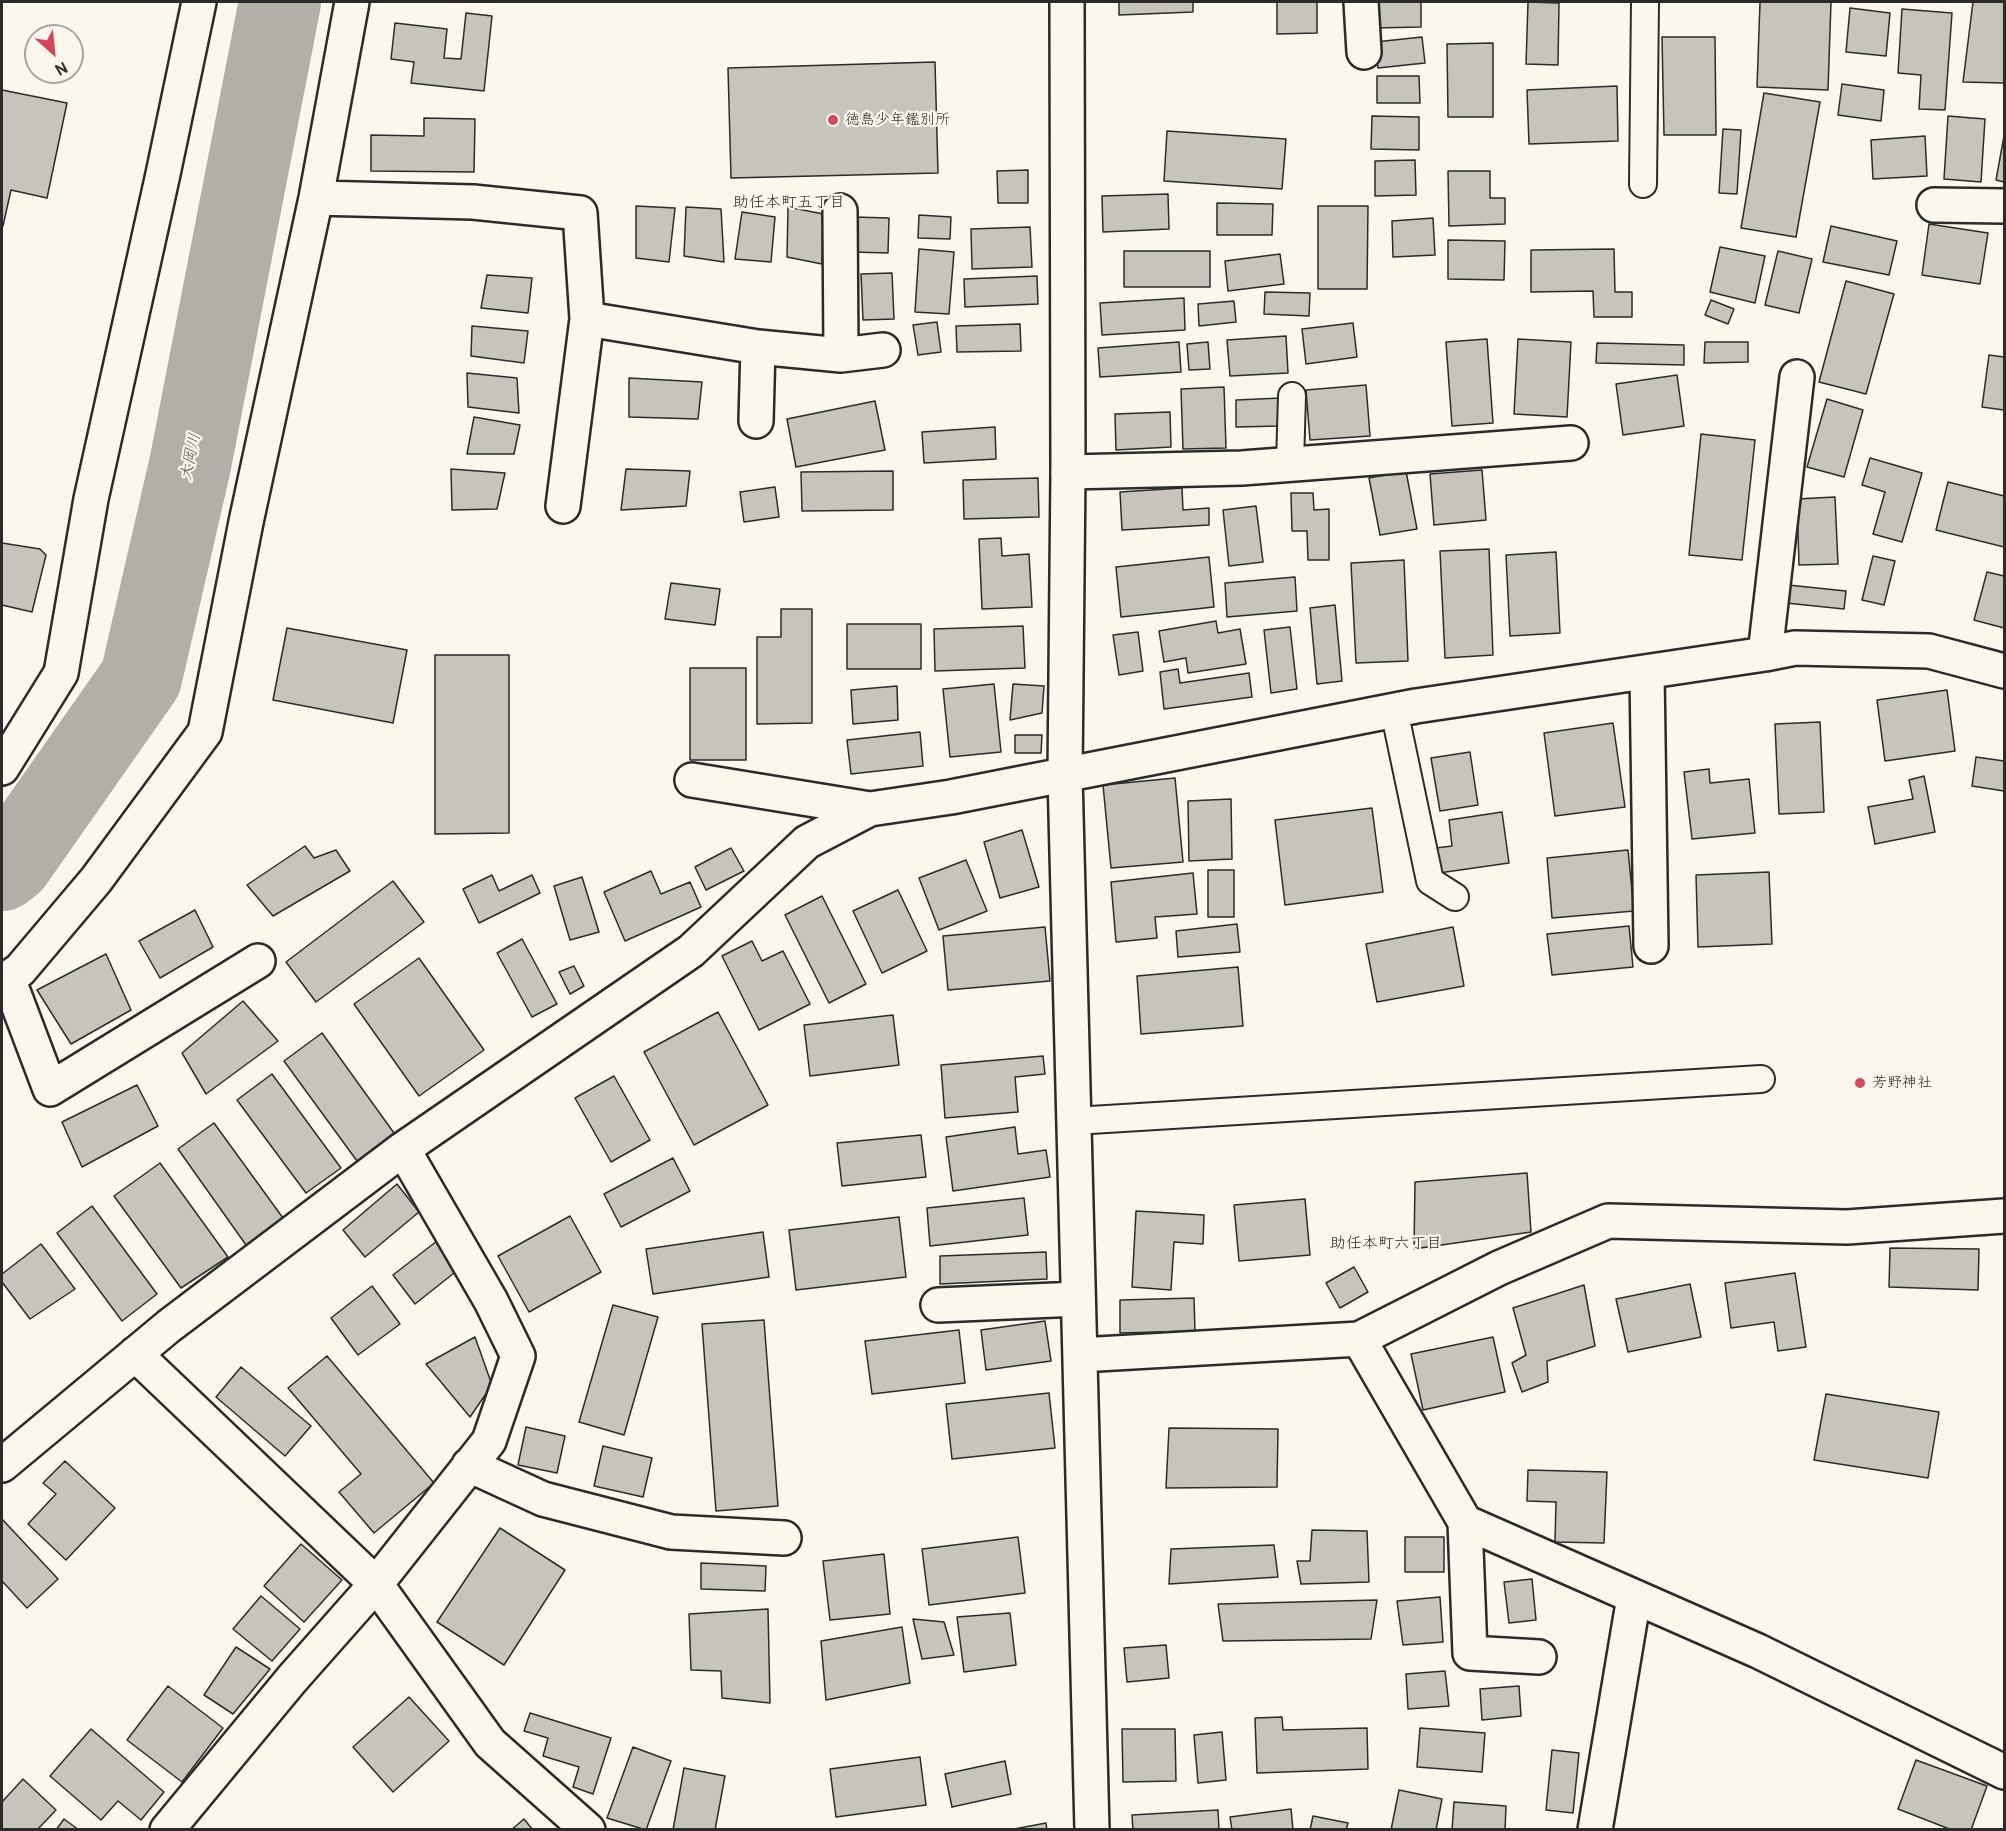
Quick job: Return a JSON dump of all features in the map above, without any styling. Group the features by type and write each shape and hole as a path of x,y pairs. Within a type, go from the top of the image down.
{"street":[{"path":"2,768 61,672 91,498 199,2"},
{"path":"258,961 50,1089 5,980 20,970 96,880 205,732 246,522 316,198 352,2"},
{"path":"1067,2 1068,472 1065,775 1092,1830"},
{"path":"1361,2 1364,52"},
{"path":"316,198 473,201 580,213 587,319 563,506"},
{"path":"1934,206 2004,206"},
{"path":"840,211 841,355"},
{"path":"587,319 758,347 841,355 883,350"},
{"path":"756,421 758,347"},
{"path":"1765,654 1797,377"},
{"path":"1068,472 1242,468 1571,443"},
{"path":"692,780 870,809 951,797 1394,710 1795,648 1929,651 2004,671"},
{"path":"1647,672 1651,946"},
{"path":"2,1466 169,1326 403,1149 690,951 807,842 870,809"},
{"path":"166,1830 292,1679 376,1584 489,1441 518,1356 491,1301 445,1218 403,1149"},
{"path":"1080,1355 1359,1339 1499,1268 1608,1221 1847,1227 2004,1216"},
{"path":"938,1305 1078,1299"},
{"path":"1359,1339 1465,1522 1470,1653 1539,1657"},
{"path":"135,1354 376,1584 490,1743 588,1830"},
{"path":"469,1466 543,1499 671,1532 784,1538"},
{"path":"1465,1522 1758,1651 2004,1772"},
{"path":"1595,1830 1634,1597"}],"lane":[{"path":"1643,184 1645,2"},
{"path":"1290,465 1292,396"},
{"path":"1394,710 1430,881 1455,897"},
{"path":"1074,1121 1761,1079"}],"building":[{"path":"1119,2 1193,2 1193,12 1119,15"},
{"path":"1277,2 1317,2 1317,33 1277,34"},
{"path":"1375,2 1421,2 1421,27 1375,28"},
{"path":"1528,2 1559,3 1558,65 1526,64"},
{"path":"1760,2 1831,2 1828,90 1757,87"},
{"path":"1973,2 2004,2 2004,83 1963,82"},
{"path":"1850,8 1890,13 1886,56 1846,52"},
{"path":"1902,9 1952,13 1945,110 1919,109 1921,75 1898,73"},
{"path":"466,13 492,16 484,91 411,83 414,62 391,59 395,23 447,29 444,58 461,59"},
{"path":"1422,37 1425,63 1378,68 1375,42"},
{"path":"1662,37 1715,37 1716,135 1664,135"},
{"path":"1493,43 1493,117 1448,117 1447,44"},
{"name":"徳島少年鑑別所","path":"935,62 938,173 731,178 728,68"},
{"path":"1377,76 1419,76 1420,103 1377,103"},
{"path":"1842,84 1884,90 1881,121 1838,115"},
{"path":"1617,86 1618,141 1529,144 1527,90"},
{"path":"2,90 67,103 47,198 11,190 3,226 2,226"},
{"path":"1764,93 1820,102 1796,237 1741,228"},
{"path":"1372,116 1419,117 1419,150 1371,149"},
{"path":"1948,116 1985,119 1981,182 1944,179"},
{"path":"424,118 475,119 474,172 371,171 371,135 424,136"},
{"path":"1723,129 1741,130 1737,194 1719,193"},
{"path":"1167,131 1286,139 1282,189 1164,181"},
{"path":"1925,136 1927,176 1873,179 1871,140"},
{"path":"2004,136 2004,182 1996,180"},
{"path":"1415,160 1416,195 1375,196 1375,161"},
{"path":"1028,170 1028,203 998,203 997,171"},
{"path":"1448,171 1490,171 1490,198 1505,198 1505,224 1449,226"},
{"path":"1168,194 1169,229 1103,232 1102,196"},
{"path":"1217,203 1273,204 1272,235 1217,235"},
{"path":"636,206 675,208 669,262 636,258"},
{"path":"1318,206 1368,206 1367,289 1318,289"},
{"path":"686,207 721,209 724,262 684,256"},
{"path":"788,207 823,214 822,264 787,257"},
{"path":"742,212 775,217 771,262 735,259"},
{"path":"919,215 951,217 950,239 918,238"},
{"path":"853,217 889,218 888,253 852,252"},
{"path":"1433,218 1435,255 1393,257 1392,221"},
{"path":"1929,224 1988,233 1980,284 1922,275"},
{"path":"1831,226 1897,241 1889,275 1823,262"},
{"path":"1030,227 1032,267 972,269 971,229"},
{"path":"1448,240 1505,241 1504,280 1448,279"},
{"path":"1720,247 1765,256 1755,303 1710,292"},
{"path":"919,249 954,252 949,314 915,312"},
{"path":"1614,249 1615,292 1632,292 1632,317 1594,317 1593,291 1531,292 1531,250"},
{"path":"1124,251 1210,251 1210,287 1124,287"},
{"path":"1778,251 1812,259 1799,313 1765,305"},
{"path":"1280,254 1284,284 1228,291 1225,261"},
{"path":"892,273 894,319 863,320 861,274"},
{"path":"487,275 532,278 528,313 481,308"},
{"path":"1037,276 1038,304 965,307 964,279"},
{"path":"1846,281 1894,294 1866,394 1819,382"},
{"path":"1265,292 1310,293 1309,316 1264,314"},
{"path":"1184,298 1185,330 1102,335 1100,303"},
{"path":"1711,300 1734,309 1728,324 1705,315"},
{"path":"1234,301 1236,322 1199,326 1198,304"},
{"path":"937,322 941,352 918,355 913,325"},
{"path":"1353,323 1357,357 1306,364 1302,329"},
{"path":"1020,324 1021,351 957,352 956,326"},
{"path":"472,326 528,331 524,363 471,356"},
{"path":"1286,336 1288,373 1230,376 1227,340"},
{"path":"1487,339 1493,423 1452,426 1446,342"},
{"path":"1518,339 1571,342 1567,417 1514,414"},
{"path":"1179,342 1181,372 1100,377 1098,348"},
{"path":"1208,342 1210,369 1189,370 1187,344"},
{"path":"1705,342 1748,342 1748,362 1704,363"},
{"path":"1597,343 1684,345 1684,365 1596,363"},
{"path":"1989,355 2004,357 2004,410 1982,407"},
{"path":"467,373 517,378 519,413 468,407"},
{"path":"1677,375 1684,426 1623,435 1616,384"},
{"path":"629,378 702,382 698,419 629,417"},
{"path":"1366,385 1370,436 1310,440 1306,390"},
{"path":"1224,387 1226,448 1183,449 1181,389"},
{"path":"1281,398 1281,426 1236,427 1236,400"},
{"path":"1827,399 1863,410 1844,477 1807,467"},
{"path":"875,401 885,450 796,467 787,419"},
{"path":"1170,412 1171,447 1116,450 1115,414"},
{"path":"474,417 520,425 514,454 467,454"},
{"path":"995,427 996,459 924,463 922,432"},
{"path":"1701,434 1755,440 1742,560 1689,555"},
{"path":"1870,458 1922,473 1902,542 1873,534 1885,492 1862,485"},
{"path":"451,469 505,473 497,509 452,510"},
{"path":"626,469 690,471 686,506 621,510"},
{"path":"1482,470 1486,520 1434,525 1430,474"},
{"path":"893,471 893,510 802,511 801,472"},
{"path":"1406,471 1417,529 1380,535 1369,478"},
{"path":"1038,478 1039,517 964,519 963,480"},
{"path":"1948,482 2004,496 2004,547 1936,530"},
{"path":"775,487 779,517 744,522 740,492"},
{"path":"1182,488 1183,510 1209,508 1209,525 1122,530 1120,492"},
{"path":"1291,493 1313,493 1314,510 1329,509 1329,560 1308,560 1307,531 1292,531"},
{"path":"1835,497 1838,564 1799,565 1797,499"},
{"path":"1256,506 1263,562 1229,566 1223,510"},
{"path":"1001,538 1002,556 1029,554 1032,607 982,609 979,539"},
{"path":"2,543 40,549 46,555 32,612 2,605"},
{"path":"1489,549 1493,655 1445,658 1440,551"},
{"path":"1556,552 1560,633 1510,636 1506,555"},
{"path":"1873,556 1895,561 1884,605 1862,600"},
{"path":"1209,557 1214,607 1121,617 1116,567"},
{"path":"1404,560 1408,661 1356,663 1351,563"},
{"path":"1987,572 2004,576 2004,628 1974,620"},
{"path":"1295,577 1297,611 1227,617 1225,583"},
{"path":"671,583 720,589 715,625 665,619"},
{"path":"1788,585 1846,591 1844,609 1786,603"},
{"path":"1335,605 1342,681 1317,684 1310,608"},
{"path":"781,609 812,609 812,723 757,724 757,637 781,637"},
{"path":"1216,621 1218,633 1240,629 1246,664 1188,673 1186,658 1164,662 1159,631"},
{"path":"847,624 921,624 921,669 847,669"},
{"path":"1023,626 1025,668 935,671 934,629"},
{"path":"1290,627 1297,689 1271,693 1264,630"},
{"path":"287,628 407,650 393,723 273,700"},
{"path":"1138,632 1143,671 1119,675 1113,635"},
{"path":"435,655 509,655 509,833 435,834"},
{"path":"690,668 746,668 746,760 690,760"},
{"path":"1178,669 1180,683 1249,673 1252,697 1164,709 1160,672"},
{"path":"994,684 1001,752 950,757 943,689"},
{"path":"1013,684 1044,686 1042,713 1010,720"},
{"path":"897,686 898,720 853,724 851,690"},
{"path":"1947,690 1955,751 1885,761 1877,700"},
{"path":"1820,722 1824,812 1779,814 1775,724"},
{"path":"1613,723 1625,807 1555,816 1544,733"},
{"path":"920,732 923,766 851,774 847,740"},
{"path":"1015,735 1042,735 1041,753 1015,753"},
{"path":"1470,752 1478,805 1440,811 1431,758"},
{"path":"1976,757 2004,761 2004,791 1972,786"},
{"path":"1709,769 1710,783 1749,779 1755,833 1692,839 1684,772"},
{"path":"1924,776 1935,832 1875,844 1868,807 1913,799 1909,780"},
{"path":"1175,778 1183,862 1111,868 1103,785"},
{"path":"1231,799 1232,859 1189,861 1188,801"},
{"path":"1372,808 1383,892 1285,905 1275,820"},
{"path":"1502,812 1509,863 1439,873 1436,848 1452,846 1449,820"},
{"path":"1022,830 1039,887 1000,898 984,842"},
{"path":"305,846 314,858 336,850 350,871 273,916 247,885"},
{"path":"731,848 744,871 706,890 695,867"},
{"path":"1628,850 1634,911 1552,918 1547,858"},
{"path":"966,860 987,911 939,930 919,878"},
{"path":"1208,870 1234,870 1234,917 1208,917"},
{"path":"651,871 661,894 690,882 701,907 625,941 604,892"},
{"path":"1769,872 1772,944 1698,947 1696,875"},
{"path":"1193,873 1197,914 1155,917 1157,938 1116,942 1111,882"},
{"path":"492,875 499,891 532,875 540,893 479,923 463,889"},
{"path":"582,877 599,932 570,940 554,886"},
{"path":"393,881 424,922 316,1002 286,962"},
{"path":"898,890 927,951 882,973 853,911"},
{"path":"822,896 866,984 829,1003 785,915"},
{"path":"195,910 213,947 160,978 139,941"},
{"path":"1237,924 1240,952 1178,957 1176,931"},
{"path":"1629,926 1633,967 1552,975 1547,934"},
{"path":"1045,927 1050,981 948,990 943,936"},
{"path":"1453,927 1464,986 1377,1002 1366,944"},
{"path":"522,939 557,1004 532,1017 497,953"},
{"path":"752,941 762,961 783,951 810,1004 759,1030 722,956"},
{"path":"106,954 131,1010 71,1044 37,990"},
{"path":"419,958 484,1050 419,1096 354,1004"},
{"path":"574,966 584,986 570,994 559,972"},
{"path":"1238,967 1243,1026 1141,1034 1137,976"},
{"path":"243,1001 278,1041 206,1094 182,1053"},
{"path":"718,1012 768,1105 694,1145 644,1052"},
{"path":"893,1015 899,1065 810,1076 804,1025"},
{"path":"322,1033 394,1133 357,1161 284,1061"},
{"path":"1043,1056 1045,1074 1015,1077 1018,1112 945,1118 941,1065"},
{"path":"272,1074 341,1168 306,1193 237,1100"},
{"path":"614,1076 650,1140 611,1162 575,1098"},
{"path":"137,1085 158,1126 82,1167 62,1122"},
{"path":"214,1123 283,1218 246,1245 178,1149"},
{"path":"1015,1127 1018,1154 1046,1150 1050,1177 953,1191 946,1137"},
{"path":"921,1135 926,1177 842,1186 837,1143"},
{"path":"673,1158 690,1191 621,1227 604,1194"},
{"path":"160,1163 228,1257 181,1288 114,1196"},
{"path":"1527,1173 1531,1232 1414,1249 1415,1182"},
{"path":"397,1184 419,1212 365,1257 343,1230"},
{"path":"1024,1198 1028,1235 930,1246 927,1208"},
{"path":"1305,1199 1310,1255 1239,1261 1234,1205"},
{"path":"92,1206 157,1294 122,1321 57,1233"},
{"path":"1136,1211 1204,1215 1203,1244 1174,1242 1171,1290 1132,1287"},
{"path":"570,1216 601,1272 529,1312 498,1256"},
{"path":"899,1217 906,1277 796,1290 789,1230"},
{"path":"763,1232 769,1277 653,1294 646,1249"},
{"path":"437,1241 459,1269 415,1304 393,1275"},
{"path":"41,1244 75,1289 30,1319 2,1282 2,1274"},
{"path":"1890,1248 1979,1249 1978,1290 1889,1287"},
{"path":"1046,1252 1047,1279 940,1284 940,1256"},
{"path":"1354,1267 1368,1292 1340,1308 1326,1283"},
{"path":"1795,1273 1806,1347 1778,1351 1774,1322 1731,1328 1725,1283"},
{"path":"1690,1284 1701,1337 1628,1352 1616,1299"},
{"path":"1584,1285 1595,1346 1547,1361 1548,1382 1522,1392 1512,1363 1526,1355 1513,1308"},
{"path":"372,1286 400,1324 358,1355 331,1318"},
{"path":"1194,1298 1195,1331 1120,1333 1120,1300"},
{"path":"613,1305 658,1317 624,1435 579,1422"},
{"path":"764,1320 778,1506 716,1511 702,1324"},
{"path":"1045,1321 1051,1361 986,1370 981,1330"},
{"path":"959,1330 965,1383 872,1394 865,1341"},
{"path":"475,1337 492,1385 470,1417 426,1364"},
{"path":"1493,1337 1505,1392 1423,1410 1411,1354"},
{"path":"327,1356 434,1483 374,1533 339,1492 361,1474 288,1388"},
{"path":"241,1367 311,1426 285,1456 216,1397"},
{"path":"1049,1393 1055,1448 952,1459 946,1404"},
{"path":"1826,1394 1939,1412 1928,1478 1814,1460"},
{"path":"526,1427 565,1436 557,1473 518,1465"},
{"path":"1169,1428 1278,1429 1277,1487 1166,1488"},
{"path":"603,1446 652,1458 643,1497 594,1486"},
{"path":"65,1461 115,1508 66,1560 28,1524 56,1494 43,1483"},
{"path":"1528,1470 1607,1472 1604,1543 1555,1542 1556,1502 1527,1501"},
{"path":"2,1519 58,1579 27,1608 2,1581"},
{"path":"500,1528 565,1570 504,1665 437,1622"},
{"path":"1312,1530 1367,1531 1369,1582 1301,1584 1297,1561 1310,1561"},
{"path":"1018,1537 1025,1593 929,1605 922,1549"},
{"path":"1405,1537 1444,1537 1444,1572 1405,1572"},
{"path":"301,1544 342,1580 304,1622 264,1586"},
{"path":"1274,1545 1278,1577 1169,1584 1171,1549"},
{"path":"884,1554 890,1614 830,1620 823,1561"},
{"path":"701,1563 766,1566 765,1591 701,1589"},
{"path":"1532,1579 1536,1620 1509,1623 1504,1582"},
{"path":"261,1596 300,1629 272,1661 233,1629"},
{"path":"1440,1597 1443,1642 1403,1645 1397,1601"},
{"path":"1377,1600 1371,1639 1223,1641 1218,1604"},
{"path":"768,1609 770,1703 722,1698 721,1671 691,1670 689,1614"},
{"path":"1010,1613 1016,1665 964,1672 957,1617"},
{"path":"913,1619 944,1622 954,1655 922,1659"},
{"path":"902,1627 910,1683 826,1700 821,1641"},
{"path":"1166,1645 1169,1678 1127,1682 1124,1648"},
{"path":"236,1647 270,1669 233,1714 204,1695"},
{"path":"1445,1671 1449,1706 1408,1709 1406,1674"},
{"path":"168,1686 223,1728 182,1782 127,1740"},
{"path":"1519,1686 1521,1716 1482,1720 1480,1689"},
{"path":"409,1697 449,1741 393,1792 353,1747"},
{"path":"530,1713 611,1738 593,1794 573,1787 579,1767 543,1756 548,1738 524,1731"},
{"path":"1282,1717 1283,1730 1367,1728 1368,1769 1257,1773 1255,1718"},
{"path":"1420,1728 1485,1733 1482,1772 1417,1767"},
{"path":"91,1729 164,1792 141,1820 118,1801 101,1820 50,1776"},
{"path":"1122,1729 1175,1729 1176,1781 1123,1782"},
{"path":"1222,1732 1226,1780 1198,1783 1194,1735"},
{"path":"633,1747 671,1761 646,1830 607,1818"},
{"path":"1552,1750 1579,1753 1573,1813 1546,1810"},
{"path":"920,1757 926,1805 836,1817 830,1769"},
{"path":"1916,1760 1987,1786 1971,1830 1952,1830 1898,1809"},
{"path":"1005,1761 1011,1794 952,1807 945,1774"},
{"path":"684,1768 725,1776 715,1830 673,1830"},
{"path":"23,1779 56,1810 37,1830 2,1830 2,1802"},
{"path":"1399,1790 1442,1799 1436,1830 1391,1830"},
{"path":"1454,1802 1506,1806 1505,1830 1452,1830"},
{"path":"1291,1809 1293,1830 1232,1830 1230,1817"},
{"path":"1218,1810 1219,1830 1133,1830 1132,1815"},
{"path":"1313,1816 1348,1823 1346,1830 1310,1830"},
{"path":"64,1819 79,1830 56,1830"},
{"path":"524,1819 533,1830 511,1830"},
{"path":"1046,1823 1047,1830 1009,1830"}],"waterway":[{"name":"大岡川","path":"2,870 12,862 141,678 190,465 280,2"}],"place":[{"name":"徳島少年鑑別所","path":"833,120"},
{"name":"芳野神社","path":"1860,1083"}],"district":[{"name":"助任本町五丁目","path":"789,203"},
{"name":"助任本町六丁目","path":"1386,1244"}]}
